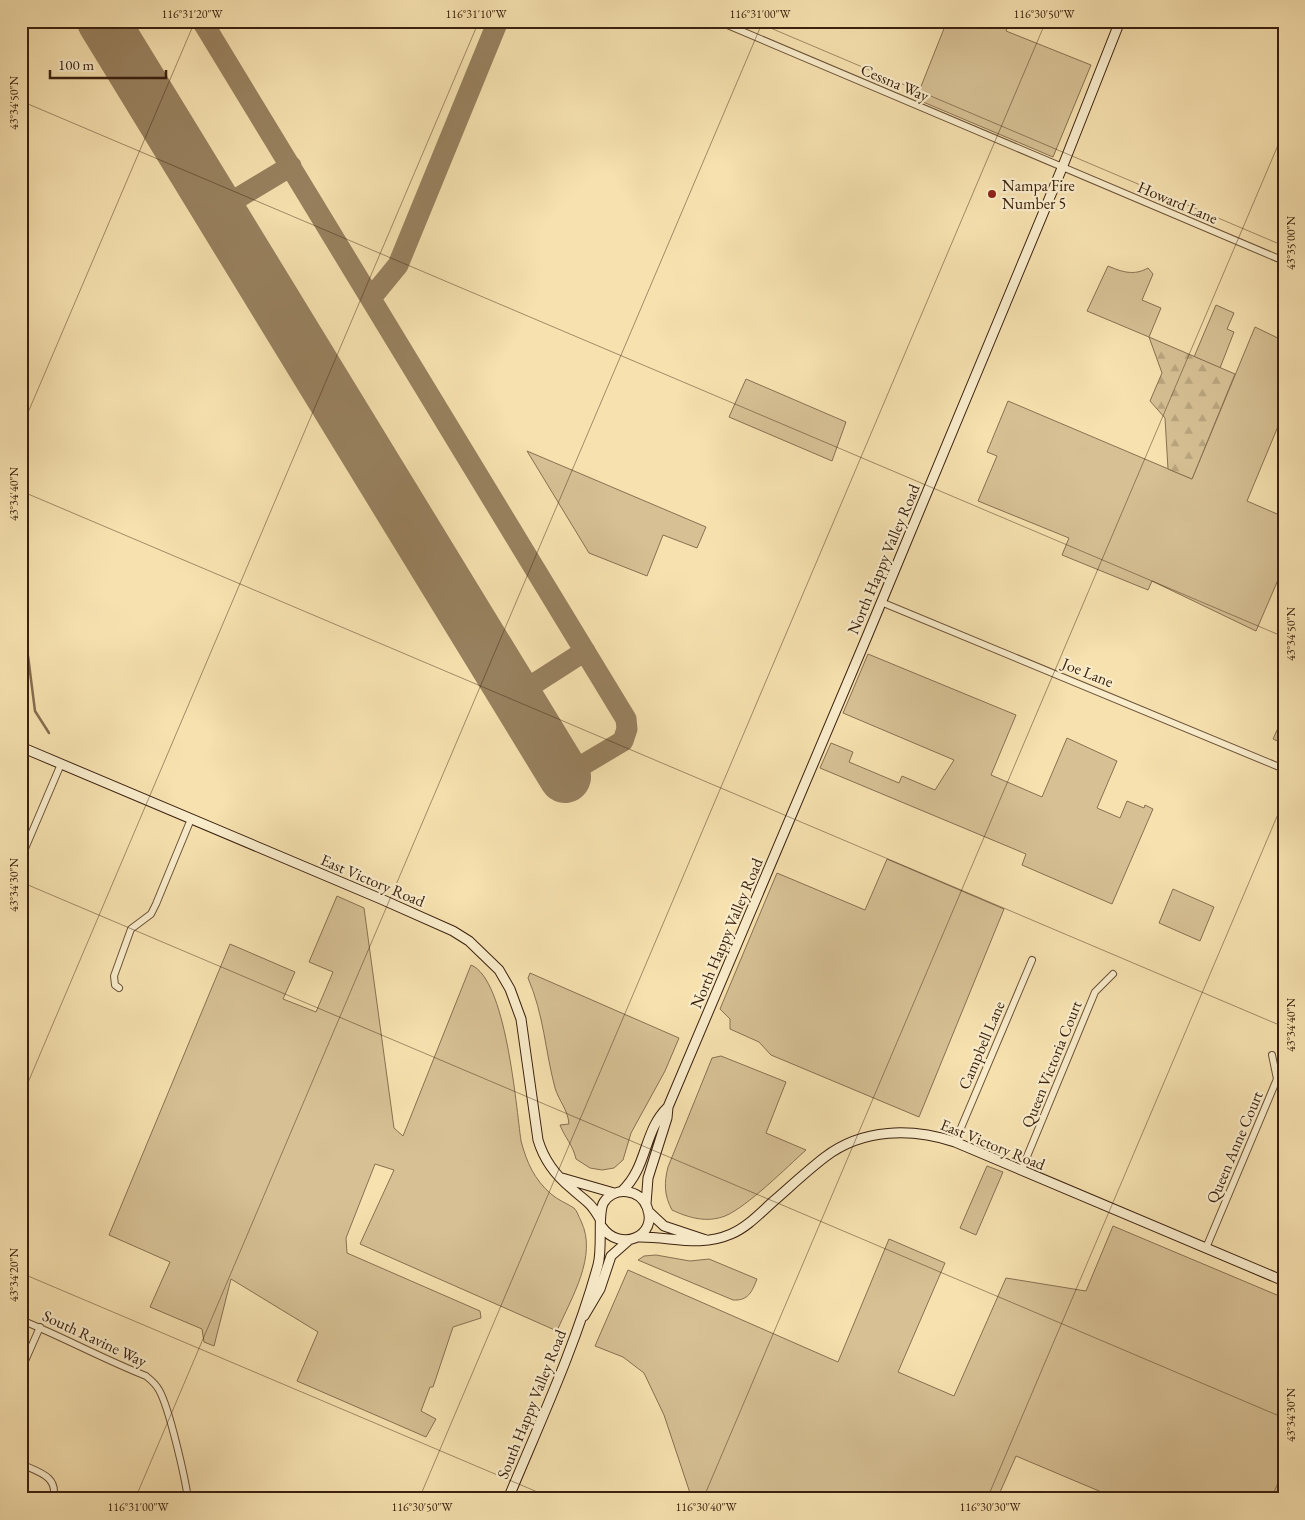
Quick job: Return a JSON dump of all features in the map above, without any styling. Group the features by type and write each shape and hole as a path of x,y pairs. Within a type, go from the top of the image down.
{"main road":[{"name":"North Happy Valley Road","path":"647,1207 649,1172 667,1118 668,1107 1062,168 1120,21"},
{"name":"East Victory Road","path":"21,747 453,931 484,954 499,970 510,990 521,1019 538,1140 543,1157 571,1189 588,1200 601,1223"},
{"name":"North Happy Valley Road","path":"618,1192 638,1172 654,1126 660,1115 668,1107"},
{"name":"East Victory Road","path":"633,1239 660,1237 697,1242 732,1234 749,1222 825,1156 860,1139 899,1132 937,1136 955,1142 1284,1281"},
{"path":"562,1178 637,1195 664,1226 706,1240"},
{"path":"581,1320 601,1254 602,1204 618,1192"},
{"path":"581,1320 597,1296 611,1256 620,1245 633,1239 648,1224 647,1207"},
{"path":"601,1223 613,1238 633,1239"},
{"name":"South Happy Valley Road","path":"508,1499 581,1320"}],"street":[{"name":"Cessna Way","path":"718,21 1062,168"},
{"name":"Howard Lane","path":"1062,168 1284,261"},
{"name":"Joe Lane","path":"881,602 1284,770"},
{"path":"21,858 61,764"},
{"path":"119,988 115,985 114,976 131,929 151,914 191,818"},
{"name":"Campbell Lane","path":"955,1142 1032,960"},
{"name":"Queen Victoria Court","path":"1022,1171 1095,992 1113,974"},
{"name":"Queen Anne Court","path":"1206,1248 1277,1079 1272,1055"},
{"name":"South Ravine Way","path":"21,1320 40,1327 153,1381 160,1391 166,1408 188,1499"},
{"path":"21,1370 40,1327"},
{"path":"21,1464 48,1476 53,1482 55,1489 53,1499"}],"green space":[{"path":"947,21 1010,21 1006,31 1091,65 1053,157 916,99"},
{"path":"1108,266 1128,272 1138,272 1148,268 1153,274 1142,300 1161,308 1149,337 1087,311"},
{"path":"1216,305 1234,313 1227,329 1234,332 1220,368 1194,357"},
{"path":"1255,327 1284,341 1284,412 1247,501 1284,517 1284,566 1256,631 1152,581 1148,590 1062,555 1069,538 978,501 997,456 987,452 1008,401 1192,479"},
{"path":"1149,337 1235,374 1192,479 1168,469 1165,418 1150,401 1162,373"},
{"path":"746,379 846,422 832,461 729,417"},
{"path":"527,451 706,527 697,548 663,535 647,576 589,553"},
{"path":"868,654 1016,715 991,775 1042,797 1067,738 1117,761 1097,808 1120,818 1127,801 1144,808 1145,805 1153,809 1112,904 1022,865 1026,854 820,768 831,743 853,752 849,762 899,783 902,776 935,790 954,760 843,713"},
{"path":"1284,715 1284,744 1273,739"},
{"path":"887,859 1004,909 919,1117 771,1055 759,1042 730,1029 730,1019 720,1009 777,873 865,910"},
{"path":"1173,889 1214,907 1200,941 1159,923"},
{"path":"337,896 364,908 394,1128 403,1136 471,965 483,975 493,993 501,1017 512,1073 521,1141 526,1156 536,1176 545,1188 575,1209 585,1234 585,1262 581,1277 557,1331 360,1244 394,1170 375,1164 346,1238 347,1253 480,1311 481,1318 453,1327 433,1387 430,1387 421,1411 436,1419 426,1437 297,1381 318,1332 231,1279 214,1346 204,1342 202,1329 150,1307 170,1262 109,1235 230,944 295,972 283,999 316,1012 333,972 309,962"},
{"path":"530,973 679,1038 665,1071 631,1133 623,1160 614,1168 602,1170 590,1168 576,1159 560,1125 569,1124 555,1088 538,1005 528,978"},
{"path":"721,1056 786,1082 766,1133 806,1150 767,1186 734,1211 718,1218 698,1219 672,1210 666,1194 666,1178 668,1167 712,1058"},
{"path":"987,1166 1003,1172 976,1235 960,1228"},
{"path":"1113,1226 1284,1298 1284,1499 1118,1499 1016,1456 997,1499 692,1499 664,1415 644,1373 623,1357 595,1346 628,1270 838,1362 889,1239 945,1263 898,1372 954,1396 1006,1278 1086,1291"},
{"path":"656,1255 690,1261 709,1259 757,1279 749,1295 742,1299 733,1300 638,1260 644,1256"}],"waterway":[{"path":"21,630 28,656 35,711 49,733"}],"taxiway":[{"path":"202,21 626,719 627,729 623,741 581,766 559,768"},
{"path":"371,298 398,265 498,21"},
{"path":"218,210 291,166"},
{"path":"515,696 585,651"}],"runway":[{"path":"103,21 565,777"}],"place":[{"name":"Nampa Fire Number 5","path":"992,194"}]}
